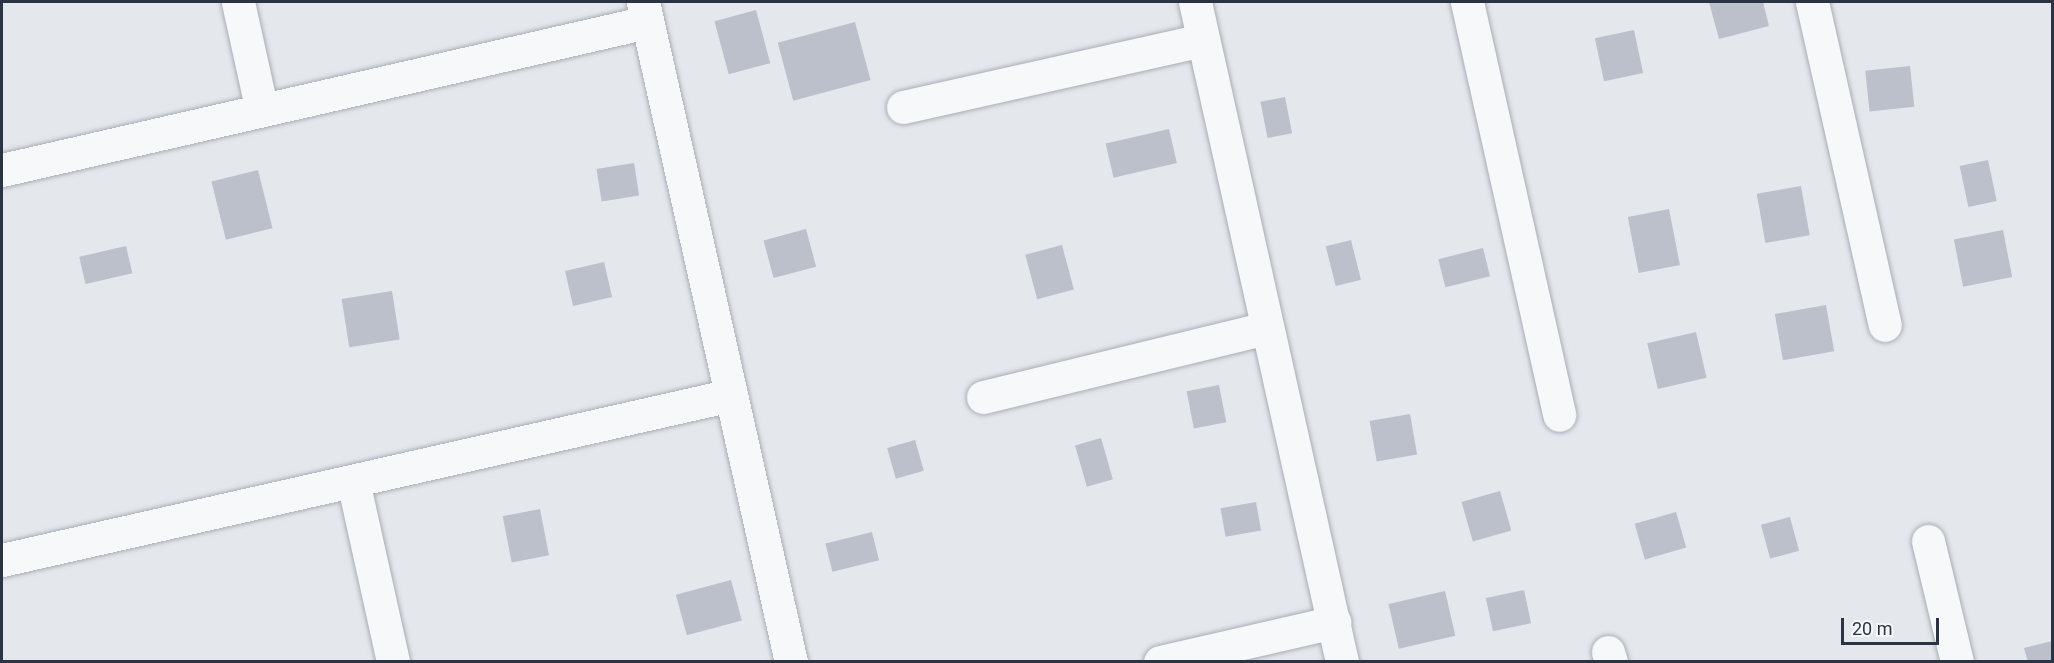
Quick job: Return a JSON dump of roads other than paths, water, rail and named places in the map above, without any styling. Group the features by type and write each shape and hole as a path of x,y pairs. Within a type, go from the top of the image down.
{"street":[{"path":"238,2 261,107"},
{"path":"1194,2 1342,662"},
{"path":"1467,2 1559,415"},
{"path":"1812,2 1885,325"},
{"path":"2,170 645,12 790,662"},
{"path":"903,107 1203,40"},
{"path":"983,397 1267,328"},
{"path":"2,560 731,395"},
{"path":"353,481 393,662"},
{"path":"1928,541 1956,662"},
{"path":"1160,662 1334,622"}]}
